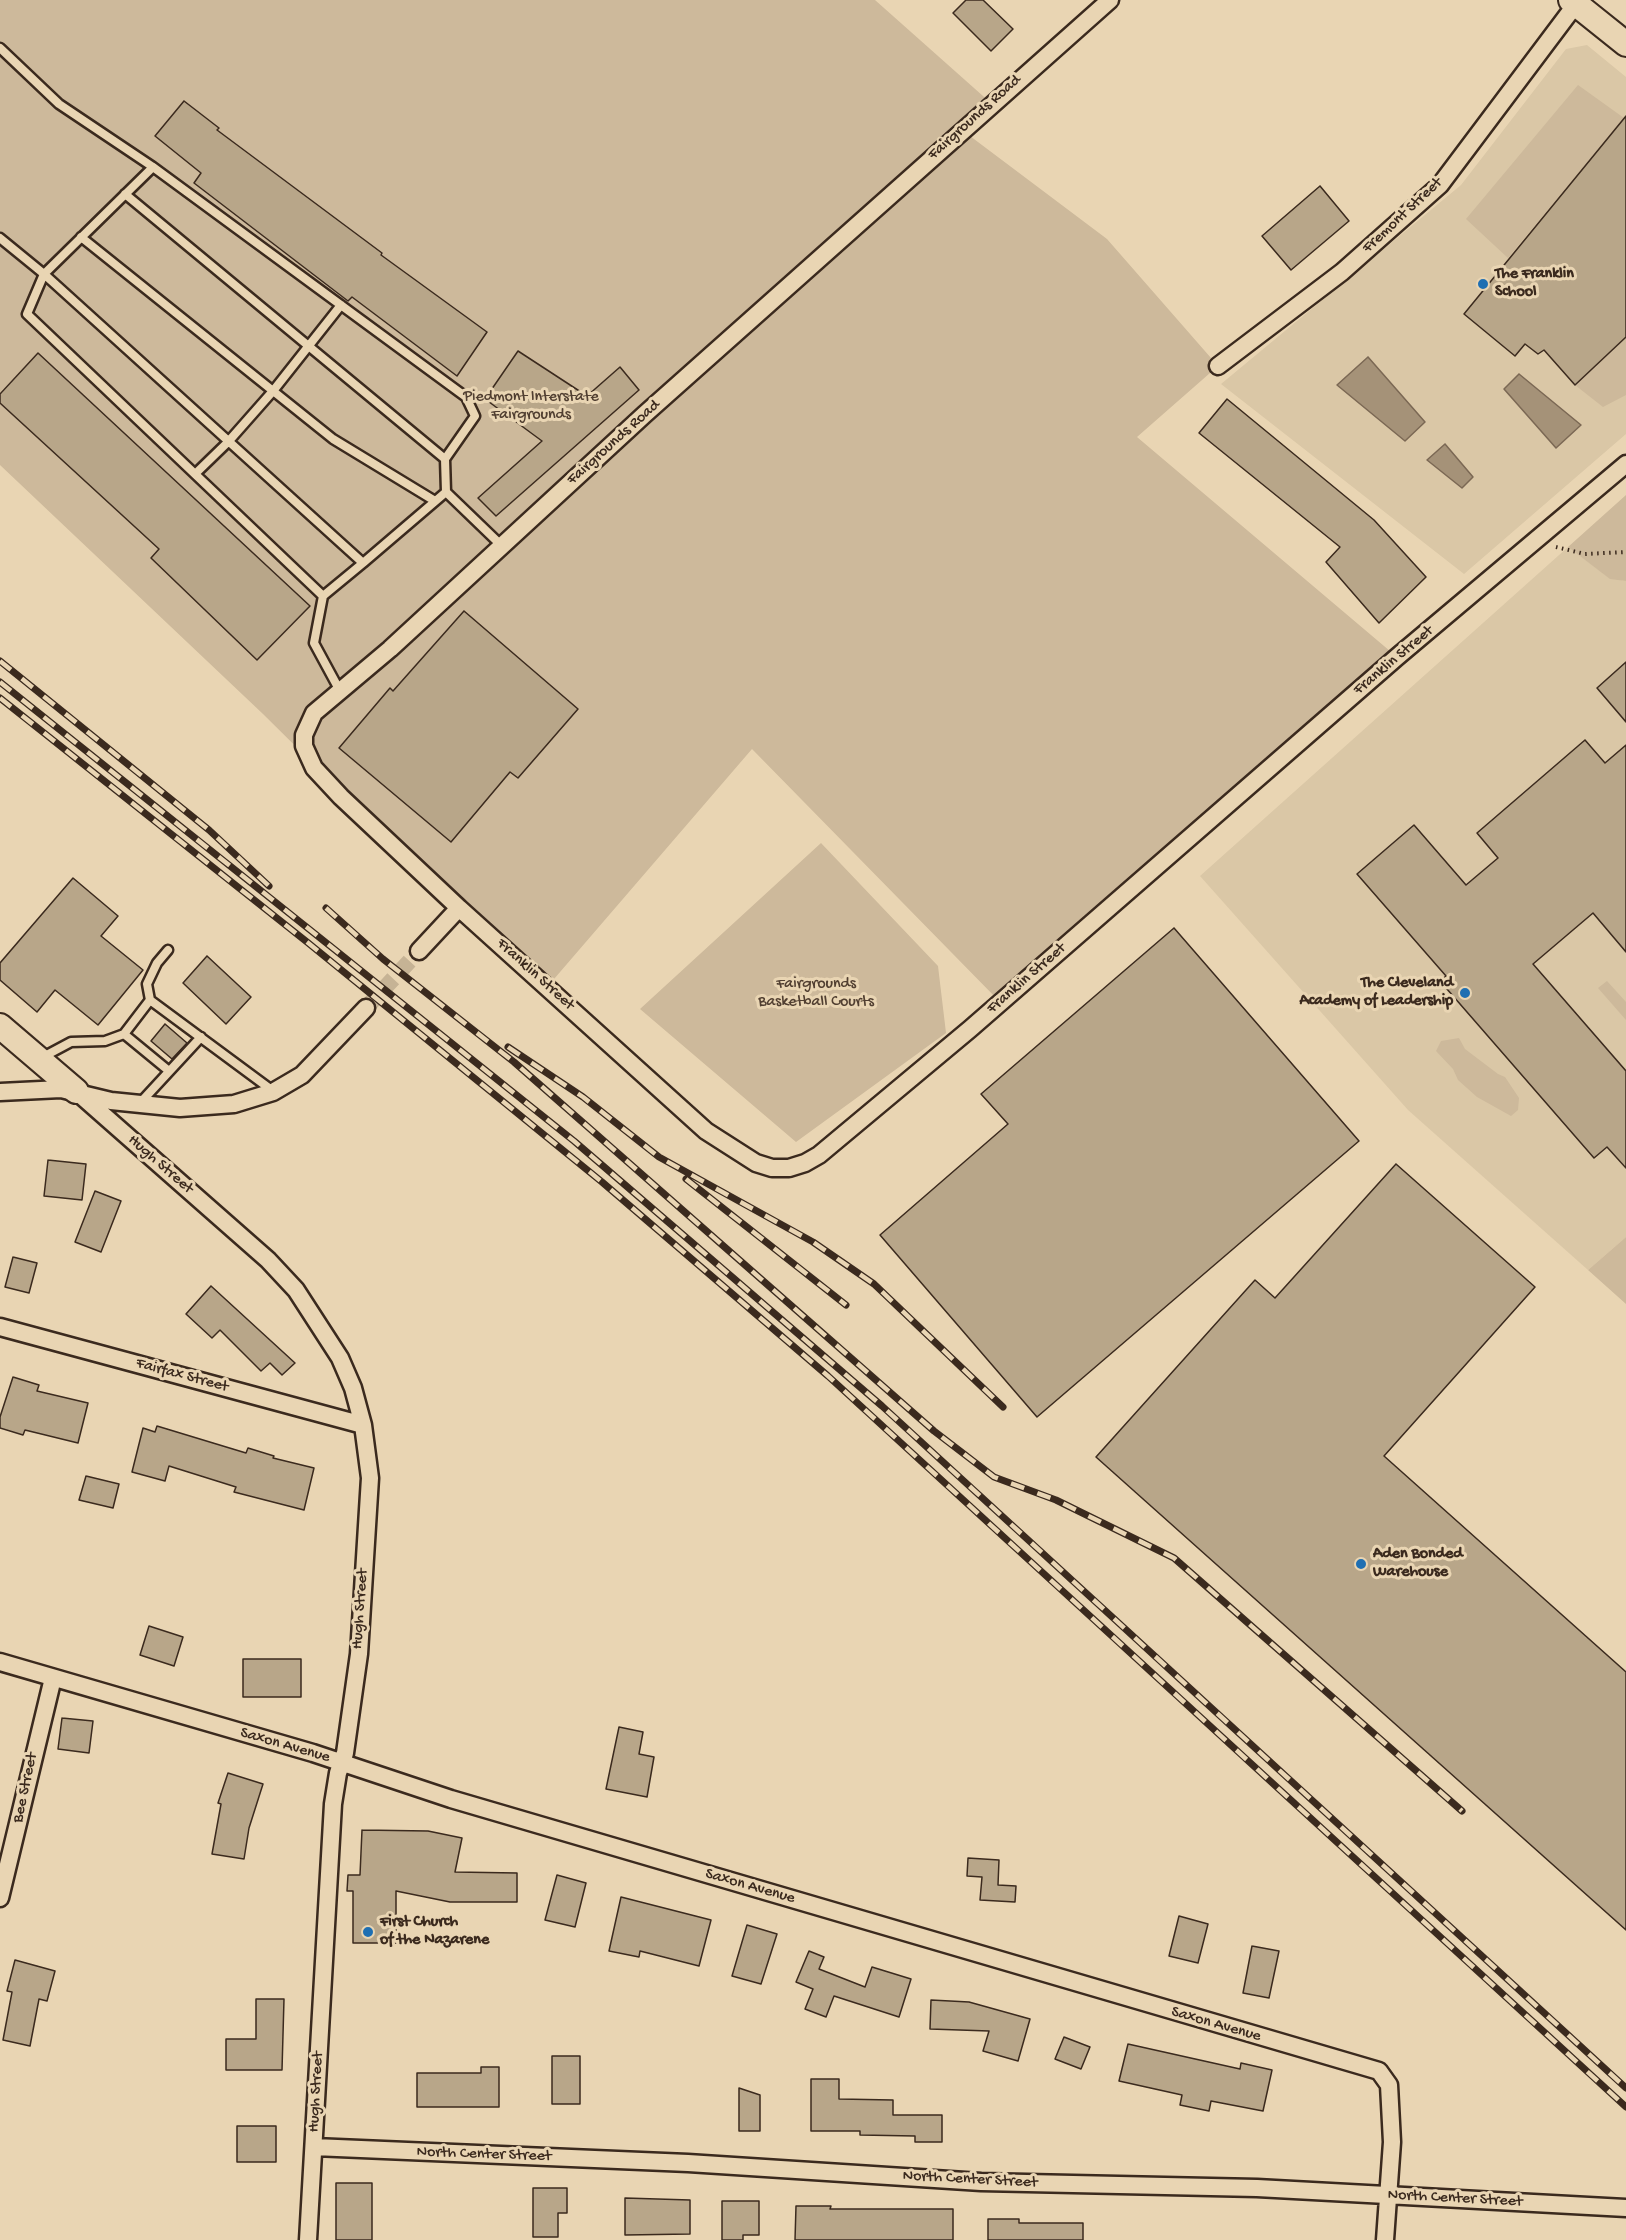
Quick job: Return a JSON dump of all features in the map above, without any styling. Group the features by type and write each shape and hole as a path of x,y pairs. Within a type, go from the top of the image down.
{"street":[{"name":"Fairgrounds Road","path":"459,908 340,797 307,758 304,735 307,723 314,713 502,546 953,137 1110,0"},
{"path":"1574,2 1626,44"},
{"name":"Fremont Street","path":"1218,366 1342,272 1440,185 1574,2"},
{"name":"Franklin Street","path":"459,908 706,1131 756,1163 772,1168 789,1168 805,1163 819,1155 970,1029 1397,657 1626,464"},
{"path":"419,951 459,908"},
{"path":"0,1092 76,1091 111,1101 180,1108 234,1104 273,1092 302,1075 366,1008"},
{"path":"0,1026 76,1091"},
{"name":"Hugh Street","path":"76,1091 268,1260 296,1290 340,1358 353,1388 363,1425 370,1478 359,1654 333,1804 308,2240"},
{"name":"Fairfax Street","path":"0,1327 363,1425"},
{"name":"Saxon Avenue","path":"0,1662 341,1763 462,1803 1379,2071 1389,2085 1392,2142 1385,2240"},
{"name":"Bee Street","path":"0,1898 53,1678"},
{"name":"North Center Street","path":"314,2147 688,2163 981,2182 1257,2188 1626,2208"}],"lane":[{"path":"0,48 59,104 153,166 466,397 476,416 445,459 446,492 502,546"},
{"path":"153,166 44,274 27,314 323,596"},
{"path":"125,194 445,459"},
{"path":"81,237 333,439 435,501"},
{"path":"0,238 44,274 363,563"},
{"path":"195,474 228,442 273,391 310,348 341,305"},
{"path":"340,691 314,643 323,596 446,492"},
{"path":"168,950 147,984 150,1000 273,1092"},
{"path":"38,1059 71,1042 105,1041 124,1034 150,1000"},
{"path":"124,1034 170,1071"},
{"path":"139,1104 201,1037"}],"path":[{"path":"1554,546 1585,554 1626,552"}],"shaded area":[{"name":"The Franklin School","path":"1587,45 1626,77 1626,434 1464,574 1221,384 1461,185 1566,49"},
{"path":"1368,357 1425,422 1405,441 1337,385"},
{"path":"1519,374 1581,425 1556,448 1504,389"},
{"path":"1445,444 1473,477 1462,488 1427,460"},
{"name":"The Cleveland Academy of Leadership","path":"1568,547 1610,578 1626,581 1626,1237 1588,1270 1408,1110 1200,876"}],"green space":[{"name":"Piedmont Interstate Fairgrounds","path":"0,0 875,0 992,104 962,130 1107,239 1218,366 1137,437 1397,657 1000,1002 752,749 548,986 459,908 263,714 0,465"},
{"path":"1578,85 1624,118 1508,258 1466,219"},
{"path":"1626,337 1626,395 1603,407 1575,385"},
{"path":"1626,495 1626,581 1610,579 1568,547"},
{"name":"Fairgrounds Basketball Courts","path":"821,843 938,966 946,1033 796,1142 640,1009"},
{"path":"1607,981 1626,1002 1626,1020 1598,988"},
{"path":"1459,1038 1465,1049 1505,1077 1519,1098 1518,1110 1511,1116 1477,1097 1458,1080 1453,1069 1436,1051 1441,1041"},
{"path":"1626,1237 1626,1304 1588,1270"}],"building":[{"path":"966,0 983,0 1013,29 991,51 953,13"},
{"path":"184,101 219,128 217,130 382,253 381,255 487,332 457,376 352,297 348,301 194,183 201,173 155,136"},
{"path":"1626,116 1626,337 1575,385 1544,350 1538,354 1525,344 1515,356 1464,314"},
{"path":"1320,186 1349,221 1291,270 1262,236"},
{"path":"518,351 587,396 620,367 639,390 496,516 478,498 542,441 485,399"},
{"path":"38,353 310,606 257,660 151,558 159,549 0,403 0,394"},
{"path":"1227,399 1374,520 1426,577 1379,623 1326,562 1340,547 1199,433"},
{"path":"464,611 578,709 518,778 510,772 451,842 339,748 390,688 393,691"},
{"path":"1626,662 1626,722 1597,688"},
{"path":"1585,740 1605,763 1626,745 1626,952 1593,913 1533,964 1626,1071 1626,1168 1607,1147 1594,1158 1440,981 1446,976 1357,874 1414,825 1466,885 1498,858 1477,833"},
{"path":"73,878 118,916 101,936 143,970 98,1025 55,990 37,1012 0,980 0,963"},
{"path":"1174,928 1359,1141 1037,1417 880,1235 1008,1124 981,1094"},
{"path":"207,956 251,997 226,1024 183,983"},
{"path":"165,1024 187,1043 172,1059 151,1041"},
{"path":"48,1160 86,1164 82,1200 44,1196"},
{"name":"Aden Bonded Warehouse","path":"1396,1164 1535,1287 1384,1456 1626,1672 1626,1930 1096,1457 1255,1280 1275,1298"},
{"path":"95,1191 121,1201 101,1252 75,1242"},
{"path":"13,1257 37,1263 29,1293 5,1287"},
{"path":"211,1286 295,1363 282,1375 270,1363 261,1371 220,1330 212,1338 186,1314"},
{"path":"13,1377 39,1385 37,1391 88,1403 78,1443 25,1430 23,1435 0,1428 0,1417"},
{"path":"157,1426 246,1453 248,1448 274,1456 273,1458 314,1468 304,1510 234,1492 236,1487 169,1466 165,1481 132,1472 143,1428 155,1432"},
{"path":"86,1476 119,1484 113,1508 79,1500"},
{"path":"149,1626 183,1637 174,1666 140,1655"},
{"path":"243,1659 301,1659 301,1697 243,1697"},
{"path":"62,1718 93,1721 89,1753 58,1749"},
{"path":"619,1727 643,1732 639,1754 654,1757 647,1797 606,1789"},
{"path":"228,1773 263,1784 249,1828 244,1859 212,1854 221,1804 218,1803"},
{"path":"362,1830 428,1831 462,1838 455,1872 517,1873 517,1902 450,1902 396,1891 396,1943 353,1943 353,1891 347,1891 348,1875 360,1875"},
{"path":"968,1858 999,1860 998,1885 1016,1886 1015,1902 980,1900 982,1877 967,1876"},
{"path":"557,1875 586,1883 575,1927 545,1920"},
{"path":"621,1897 711,1920 699,1966 640,1951 639,1957 609,1951"},
{"path":"1179,1916 1208,1924 1198,1963 1169,1956"},
{"path":"747,1925 777,1934 761,1984 732,1976"},
{"path":"1252,1946 1279,1951 1269,1998 1243,1993"},
{"path":"809,1951 824,1957 819,1969 865,1987 872,1967 911,1979 899,2017 834,1996 826,2017 805,2009 813,1989 796,1982"},
{"path":"15,1960 55,1971 47,2001 39,1999 30,2046 3,2040 12,1992 7,1991"},
{"path":"256,1999 284,1999 282,2070 226,2070 226,2039 256,2039"},
{"path":"931,2000 969,2002 1030,2019 1018,2061 983,2051 989,2031 930,2029"},
{"path":"1064,2037 1090,2047 1081,2069 1055,2059"},
{"path":"1128,2044 1240,2069 1241,2063 1272,2070 1263,2111 1211,2101 1209,2111 1180,2105 1182,2095 1119,2081"},
{"path":"552,2056 580,2056 580,2104 552,2104"},
{"path":"481,2067 499,2067 499,2107 417,2107 417,2073 481,2073"},
{"path":"811,2079 839,2079 839,2099 893,2100 893,2115 942,2115 942,2142 915,2142 915,2136 860,2135 860,2131 811,2131"},
{"path":"739,2088 760,2095 760,2131 739,2131"},
{"path":"237,2126 276,2126 276,2162 237,2162"},
{"path":"336,2183 372,2183 372,2240 336,2240"},
{"path":"533,2188 567,2188 567,2213 558,2213 558,2237 533,2237"},
{"path":"625,2198 690,2200 690,2234 625,2235"},
{"path":"722,2201 759,2201 759,2235 743,2235 743,2240 722,2240"},
{"path":"796,2206 831,2206 830,2209 953,2209 953,2240 795,2240"},
{"path":"988,2219 1019,2219 1019,2223 1083,2223 1083,2240 988,2240"}],"tunnel":[{"path":"366,1008 419,951"}],"railway":[{"path":"0,661 209,830 269,886"},
{"path":"0,682 574,1141 882,1406 1626,2088"},
{"path":"0,698 307,942 602,1182 828,1376 1626,2107"},
{"path":"326,908 383,959 514,1062 934,1431 994,1477 1056,1500 1174,1558 1462,1811"},
{"path":"508,1047 583,1097 659,1157 813,1242 874,1284 1003,1407"},
{"path":"686,1179 846,1305"}],"place":[{"name":"The Franklin School","path":"1483,284"},
{"name":"The Cleveland Academy of Leadership","path":"1465,993"},
{"name":"Aden Bonded Warehouse","path":"1361,1564"},
{"name":"First Church of the Nazarene","path":"368,1932"}]}
